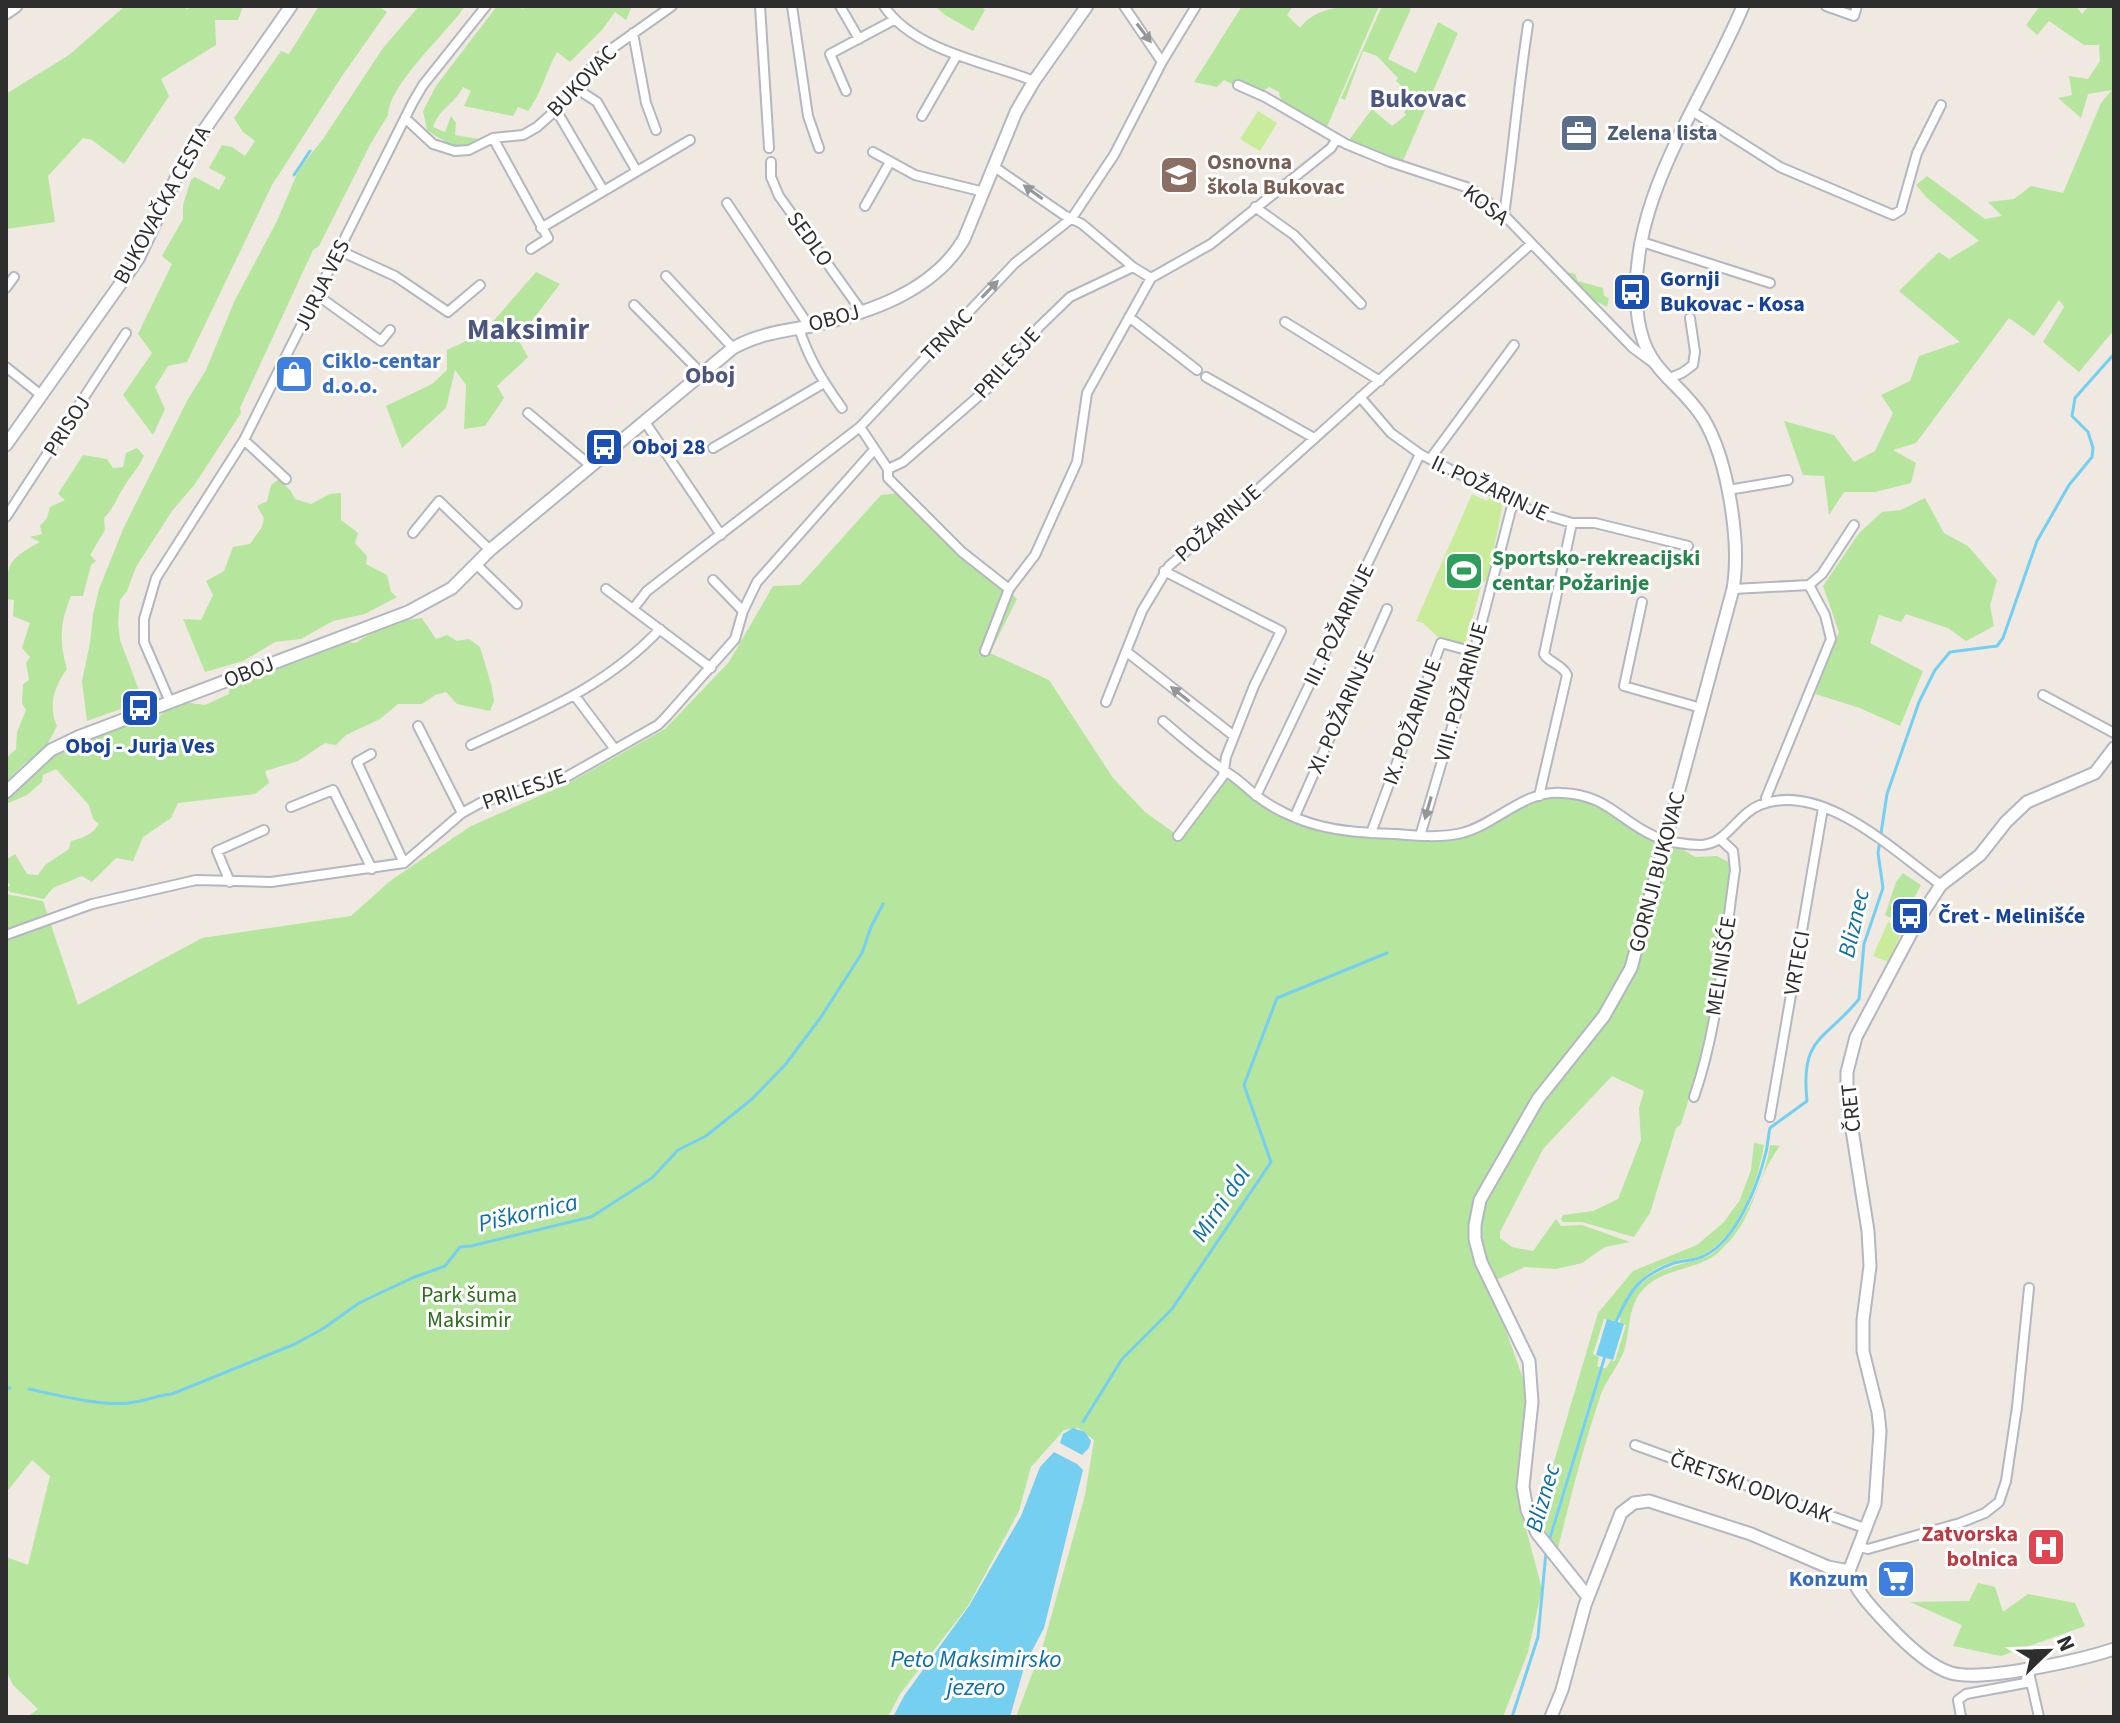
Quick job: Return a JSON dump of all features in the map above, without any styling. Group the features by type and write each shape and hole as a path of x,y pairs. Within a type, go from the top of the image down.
{"street":[{"path":"6,13 16,6"},
{"name":"BUKOVAČKA CESTA","path":"6,445 138,259 188,153 291,6"},
{"name":"JURJA VES","path":"170,702 144,642 144,619 156,578 244,440 423,85 486,6"},
{"name":"BUKOVAC","path":"405,118 429,141 450,151 464,151 493,138 529,132 556,110 597,59 672,6"},
{"path":"760,6 769,148"},
{"path":"792,6 808,116 819,148"},
{"path":"840,6 859,39"},
{"path":"884,6 894,20 957,55 1034,81"},
{"name":"OBOJ","path":"6,792 51,750 408,612 452,588 490,550 733,348 759,335 862,312 904,294 942,268 964,239 1016,112 1087,6"},
{"path":"1124,6 1162,62"},
{"name":"TRNAC","path":"633,609 647,591 860,427 1015,263 1072,218 1114,155 1162,62 1196,6"},
{"name":"GORNJI BUKOVAC","path":"1588,1597 1543,1541 1527,1510 1523,1487 1532,1402 1529,1361 1481,1262 1475,1239 1477,1212 1480,1200 1538,1099 1604,1016 1631,968 1733,589 1737,557 1728,490 1704,420 1653,363 1642,334 1636,278 1642,242 1665,168 1743,6"},
{"path":"1826,6 1854,16 1857,6"},
{"path":"846,91 830,54 894,20"},
{"path":"1504,215 1528,25"},
{"path":"633,33 646,103 656,130"},
{"path":"922,116 957,55"},
{"name":"KOSA","path":"1238,85 1265,97 1336,140 1390,162 1468,187 1504,215 1633,348 1653,363"},
{"path":"574,87 597,102 636,170"},
{"path":"1692,111 1780,167 1893,215 1901,210 1917,153 1941,105"},
{"path":"556,110 603,190"},
{"path":"493,138 548,238 531,249"},
{"path":"541,228 690,140"},
{"path":"985,651 1009,589 1035,555 1077,462 1087,393 1151,278 1211,244 1238,224 1255,207 1331,148 1336,140"},
{"path":"873,152 915,175 984,192"},
{"name":"SEDLO","path":"771,162 771,177 779,196 862,312"},
{"path":"865,206 890,162"},
{"path":"993,166 1106,242 1133,267 1151,278"},
{"path":"727,203 804,327 805,348 842,408"},
{"path":"1255,207 1294,235 1361,304"},
{"path":"1642,242 1770,283"},
{"name":"POŽARINJE","path":"1106,702 1142,611 1164,571 1531,244"},
{"path":"338,250 395,276 448,312 480,285"},
{"name":"PRILESJE","path":"888,469 903,462 988,388 1018,356 1039,327 1070,297 1133,267"},
{"path":"666,276 733,348"},
{"path":"6,288 14,277"},
{"path":"317,295 381,341 390,330"},
{"path":"634,305 702,374"},
{"path":"1129,317 1197,370"},
{"path":"1666,379 1693,365 1695,352 1690,318"},
{"path":"1285,322 1380,381"},
{"name":"PRISOJ","path":"6,517 126,333"},
{"path":"1430,459 1514,345"},
{"path":"6,367 41,395"},
{"path":"1206,377 1314,438"},
{"path":"713,448 824,383"},
{"name":"II. POŽARINJE","path":"1360,397 1391,433 1420,454 1513,502 1542,515 1572,523 1595,523 1688,546"},
{"path":"528,413 591,466"},
{"path":"645,422 721,535"},
{"path":"860,427 888,469 888,478 962,552 1009,589"},
{"path":"244,440 286,479"},
{"name":"PRILESJE","path":"404,863 462,813 482,802 568,776 658,725 735,639 743,611 757,582 772,562 874,450"},
{"name":"III. POŽARINJE","path":"1256,796 1420,454"},
{"path":"1728,490 1788,480"},
{"path":"413,533 439,501 490,550"},
{"name":"VIII. POŽARINJE","path":"1420,836 1474,652 1513,502"},
{"path":"1539,796 1567,675 1564,669 1544,654 1572,523"},
{"path":"1733,589 1809,585 1822,574 1854,525"},
{"path":"477,565 517,604"},
{"path":"1164,571 1281,631 1254,686 1234,736 1224,772 1178,836"},
{"path":"713,580 743,611"},
{"path":"1766,803 1831,639 1825,615 1809,585"},
{"path":"606,589 711,668"},
{"path":"1642,602 1624,686 1701,708"},
{"name":"XI. POŽARINJE","path":"1295,816 1387,609"},
{"path":"471,745 575,696 624,664 660,629"},
{"name":"IX. POŽARINJE","path":"1371,833 1441,643 1474,652"},
{"path":"1127,652 1234,736"},
{"path":"2043,695 2114,733"},
{"path":"575,696 614,748"},
{"path":"1163,721 1256,796 1318,826 1420,836 1454,834 1471,830 1506,809 1557,792 1590,797 1611,806 1655,837 1703,845 1720,839 1742,816 1766,803 1796,801 1823,808 1870,829 1941,885"},
{"path":"418,726 462,813"},
{"name":"ČRET","path":"1849,1571 1875,1504 1880,1431 1863,1351 1869,1242 1847,1098 1847,1072 1856,1037 1918,920 1941,885 1980,855 2006,822 2027,802 2095,773 2114,748"},
{"path":"6,935 92,904 196,880 271,882 404,863 357,762 371,754"},
{"path":"291,807 333,790 372,869"},
{"name":"VRTECI","path":"1770,1117 1823,808"},
{"path":"230,882 217,851 264,830"},
{"name":"MELINIŠĆE","path":"1694,1097 1702,1076 1711,1031 1735,870 1733,851 1720,839"},
{"path":"1859,1547 1868,1549 1960,1523 1985,1513 1999,1502 2006,1481 2017,1407 2029,1288"},
{"name":"ČRETSKI ODVOJAK","path":"1635,1445 1867,1529"},
{"path":"1551,1717 1562,1690 1588,1597 1621,1513 1641,1501 1751,1534 1828,1567 1849,1571 1855,1586 1894,1632 1944,1670 1969,1675 2028,1668 2080,1660 2114,1649"},
{"path":"2028,1668 2039,1717"},
{"path":"1961,1717 1958,1700 1966,1694 2031,1682"}],"green space":[{"path":"125,6 181,6 187,9 196,6 243,6 238,20 215,20 216,45 161,79 169,96 124,164 92,140 83,138 48,176 55,222 6,229 6,94 69,55"},
{"path":"319,6 378,6 387,12 272,185 187,362 168,366 155,387 165,409 153,435 123,395 152,353 138,334 172,264 162,256 183,219 183,205 191,180 195,177 219,190 226,177 209,168 222,145 232,147 245,156 255,141 243,132 234,118 281,51 289,54"},
{"path":"419,6 465,6 398,89 388,115 319,246 313,250 240,408 241,413 195,484 172,511 136,567 120,600 120,640 143,701 87,721 82,681 93,615 99,589 124,527 187,401 206,370 234,302 277,221 299,169 323,139 383,48"},
{"path":"497,6 518,6 523,9 525,6 632,6 626,20 615,12 570,62 557,52 528,111 518,107 513,116 464,106 471,91 463,87 433,127 445,132 451,116 456,123 455,135 479,139 465,145 452,144 427,130 423,111 436,86"},
{"path":"935,6 981,6 985,10 973,31"},
{"path":"1242,6 1293,6 1287,15 1300,28 1307,20 1326,10 1379,6 1326,129 1291,110 1279,92 1269,87 1262,92 1257,89 1253,95 1224,80 1217,87 1194,82"},
{"path":"1382,6 1406,6 1411,9 1388,59 1416,73 1438,22 1458,33 1403,161 1349,140 1372,109 1392,126 1406,115 1404,112 1410,104 1405,99 1410,93 1396,81 1398,78 1377,56 1363,51 1345,100 1341,98"},
{"path":"2040,6 2076,6 2082,14 2089,6 2114,6 2114,330 2079,372 2043,342 2064,307 2059,300 2034,336 2009,318 1916,443 1893,450 1916,463 1911,483 1875,492 1844,492 1829,515 1824,476 1803,475 1784,421 1834,435 1854,462 1875,451 1893,413 1881,395 1910,381 1919,356 1960,342 1899,291 1939,252 1949,259 1979,241 1927,198 1916,185 1927,176 1985,219 2002,216 1988,202 2014,199 2031,186 2063,193 2101,103 2112,90 2088,94 2081,118 2058,98 2072,95 2069,76 2088,79 2100,61 2099,45 2084,45 2049,21 2037,35 2026,25"},
{"path":"1258,111 1277,123 1260,151 1240,139"},
{"path":"536,272 560,284 518,339 528,357 497,386 504,398 485,426 464,429 466,385 455,370 446,408 402,448 386,406 432,384 447,370 447,350 483,333"},
{"path":"1567,272 1575,274 1578,281 1603,288 1604,296 1609,298 1607,307 1585,295"},
{"path":"137,448 144,456 104,518 105,530 90,555 96,561 91,565 83,596 71,596 65,614 62,641 67,669 54,697 53,711 57,726 45,749 6,782 6,758 16,749 17,732 26,710 22,703 23,684 29,680 26,663 30,657 22,648 30,623 13,616 14,600 6,599 11,563 40,542 30,537 42,534 40,526 47,518 50,507 65,500 58,494 83,455 107,459 113,468 123,467 126,453"},
{"path":"279,479 295,499 311,504 330,494 341,493 341,520 358,533 355,543 367,556 366,564 387,575 391,592 397,597 365,614 333,621 301,639 275,642 243,661 205,672 183,619 201,620 213,595 206,581 224,571 233,547 250,544 262,527 264,518 257,506 267,501 271,485"},
{"name":"Park šuma Maksimir","path":"909,492 1017,599 990,653 1049,680 1113,778 1145,812 1180,837 1222,783 1231,778 1254,798 1332,831 1394,839 1461,836 1539,800 1570,797 1597,803 1657,844 1681,848 1695,857 1717,856 1732,864 1703,1054 1650,1213 1634,1237 1582,1222 1563,1222 1561,1219 1563,1215 1593,1211 1618,1199 1641,1140 1639,1108 1644,1091 1612,1076 1543,1149 1500,1232 1500,1238 1512,1247 1533,1251 1556,1219 1561,1226 1582,1225 1630,1242 1605,1247 1582,1263 1556,1269 1525,1267 1489,1283 1531,1401 1516,1491 1542,1589 1528,1652 1503,1717 1016,1717 1044,1642 1085,1495 1094,1440 1078,1428 1064,1430 1031,1467 1019,1511 968,1606 900,1694 888,1717 27,1717 38,1709 13,1685 6,1670 6,1557 28,1565 50,1476 32,1460 6,1493 6,894 43,901 78,1005 202,938 351,916 390,881 471,826 567,784 665,729 729,662 773,586 800,585 881,495"},
{"name":"Sportsko-rekreacijski centar Požarinje","path":"1472,494 1487,501 1490,496 1503,503 1488,580 1482,583 1466,641 1468,647 1441,640 1423,623 1416,621"},
{"path":"1925,498 1944,533 1968,546 1997,580 1990,606 1994,626 1966,641 1948,628 1906,614 1901,622 1879,615 1870,643 1923,671 1900,726 1860,708 1815,694 1839,632 1823,586 1859,533 1882,512 1901,510"},
{"path":"422,618 436,639 447,635 457,641 469,639 480,647 494,701 490,711 457,704 446,692 422,704 398,704 380,719 346,735 336,745 325,743 298,761 265,771 269,783 255,794 178,803 171,818 143,837 133,861 116,858 92,882 82,876 53,888 44,899 10,892 6,888 10,886 6,878 6,860 15,854 27,874 38,875 45,865 69,849 71,841 87,836 99,824 93,819 89,805 56,769 43,775 42,782 27,795 6,804 11,793 41,764 70,745 82,742 116,723 159,717 169,707 184,702 205,705 229,694 230,682 334,641 356,643 387,626"},
{"path":"1903,873 1921,885 1901,923 1885,915 1896,882"},
{"path":"1888,922 1903,929 1888,962 1873,956"},
{"path":"1754,1143 1764,1145 1752,1189 1739,1218 1720,1243 1705,1254 1666,1264 1646,1275 1632,1290 1615,1321 1604,1319 1593,1354 1599,1357 1597,1366 1600,1367 1549,1536 1537,1519 1598,1313 1633,1271 1697,1245 1724,1222 1740,1200 1751,1170"},
{"path":"1770,1145 1780,1146 1764,1172 1748,1212 1732,1238 1711,1258 1658,1278 1636,1299 1624,1351 1603,1388 1595,1413 1558,1548 1551,1539 1602,1368 1606,1368 1611,1360 1615,1361 1626,1325 1620,1323 1623,1308 1638,1287 1649,1278 1670,1267 1705,1258 1723,1244 1750,1204 1768,1159"},
{"path":"1978,1583 1995,1587 2003,1612 2028,1594 2075,1603 2085,1626 2001,1656 1953,1646 1962,1625 1910,1602 1969,1601"}],"water":[{"path":"1607,1319 1624,1324 1613,1360 1596,1355"},
{"path":"1073,1428 1085,1432 1091,1441 1082,1455 1060,1443 1063,1434"},
{"name":"Peto Maksimirsko jezero","path":"1054,1452 1083,1470 1044,1628 1025,1664 1010,1717 893,1717 904,1696 969,1606 1021,1516 1040,1467"}],"waterway":[{"path":"294,175 310,151"},
{"name":"Bliznec","path":"1616,1322 1631,1293 1644,1279 1674,1263 1704,1256 1726,1238 1752,1195 1767,1149 1770,1128 1807,1101 1807,1064 1811,1051 1859,999 1864,944 1883,888 1878,853 1887,794 1919,702 1935,670 1950,652 1997,646 2003,638 2037,541 2069,485 2092,457 2093,448 2088,432 2072,416 2075,398 2114,354"},
{"name":"Piškornica","path":"29,1389 111,1403 135,1402 172,1394 295,1344 359,1303 445,1266 460,1247 591,1217 652,1178 678,1150 706,1136 752,1099 785,1065 821,1017 862,953 883,904"},
{"name":"Mirni dol","path":"1083,1422 1122,1359 1172,1309 1271,1162 1244,1085 1277,998 1387,953"},
{"name":"Bliznec","path":"1549,1541 1605,1356"},
{"name":"Bliznec","path":"1512,1717 1538,1637 1546,1552"}],"place":[{"name":"Zelena lista","path":"1579,133"},
{"name":"Osnovna škola Bukovac","path":"1179,175"},
{"name":"Gornji Bukovac - Kosa","path":"1632,292"},
{"name":"Ciklo-centar d.o.o.","path":"294,374"},
{"name":"Oboj 28","path":"604,447"},
{"name":"Sportsko-rekreacijski centar Požarinje","path":"1464,571"},
{"name":"Oboj - Jurja Ves","path":"140,708"},
{"name":"Čret - Melinišće","path":"1910,916"},
{"name":"Zatvorska bolnica","path":"2046,1547"},
{"name":"Konzum","path":"1896,1579"}],"district":[{"name":"Bukovac","path":"1418,98"},
{"name":"Maksimir","path":"528,329"},
{"name":"Oboj","path":"710,375"}]}
